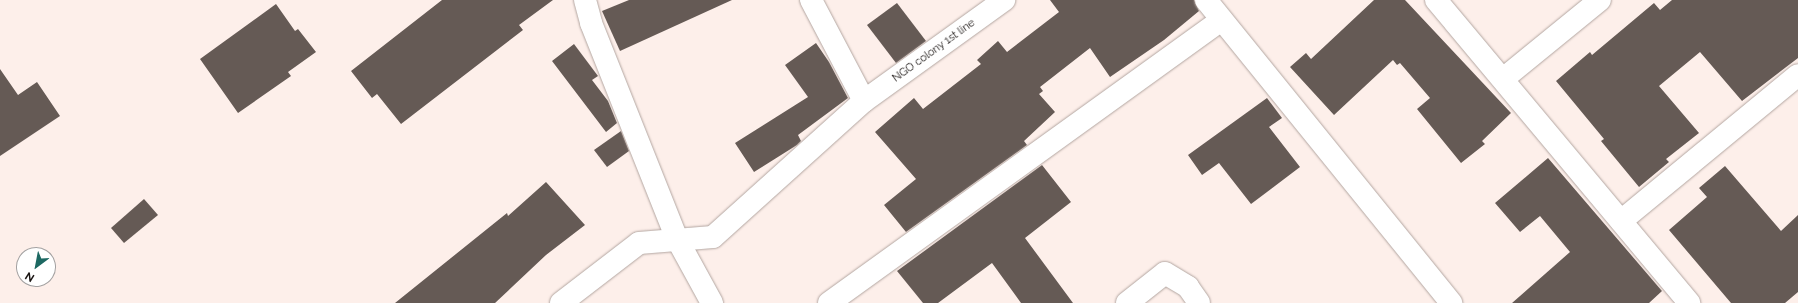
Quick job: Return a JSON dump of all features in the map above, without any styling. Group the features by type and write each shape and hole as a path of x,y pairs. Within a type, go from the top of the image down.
{"street":[{"path":"585,0 591,23 677,239 712,303"},
{"path":"811,0 864,101"},
{"name":"NGO colony 1st line","path":"561,303 639,244 677,239 713,237 864,101 1004,0"},
{"path":"1206,0 1451,303"},
{"path":"1436,0 1689,303"},
{"path":"1503,79 1600,0"},
{"path":"829,303 1222,20"},
{"path":"1621,221 1798,76"},
{"path":"1127,303 1165,273 1188,287 1199,303"}],"building":[{"path":"442,0 553,0 519,25 523,30 401,124 377,94 372,98 351,71"},
{"path":"629,0 732,0 620,51 602,11"},
{"path":"1050,0 1194,0 1199,11 1164,40 1110,77 1090,48 1040,87 1043,91 1039,94 1055,112 1024,141 1027,145 906,232 884,205 916,179 875,132 914,98 923,109 981,64 977,60 998,41 1007,52 1059,12"},
{"path":"1374,0 1405,0 1511,113 1482,141 1485,144 1461,163 1417,109 1430,98 1400,63 1397,65 1393,60 1334,115 1290,67 1306,53 1311,59"},
{"path":"1672,0 1798,0 1798,58 1742,101 1700,52 1659,86 1699,133 1666,159 1669,162 1639,187 1601,141 1604,139 1556,81 1590,52 1592,55 1654,3 1660,10"},
{"path":"897,3 926,41 896,63 867,25"},
{"path":"276,4 295,31 298,29 316,52 288,72 291,76 238,113 200,59"},
{"path":"816,43 829,62 848,98 798,135 801,141 797,145 754,172 735,143 808,97 785,65"},
{"path":"574,44 598,76 592,80 608,101 617,123 606,132 552,61"},
{"path":"0,69 18,95 37,82 60,116 0,156"},
{"path":"1267,98 1282,118 1269,127 1300,167 1251,204 1219,163 1202,175 1188,155"},
{"path":"621,131 629,151 607,167 594,150"},
{"path":"1548,158 1662,291 1649,303 1512,303 1570,252 1540,216 1520,232 1495,203"},
{"path":"1042,165 1071,202 1025,238 1073,303 1021,303 992,263 938,303 923,303 897,271"},
{"path":"1725,166 1781,231 1798,215 1798,292 1785,303 1731,303 1669,230 1707,197 1699,188"},
{"path":"546,182 585,225 546,255 495,303 395,303 507,213 508,216"},
{"path":"144,199 158,215 124,243 111,228"}]}
